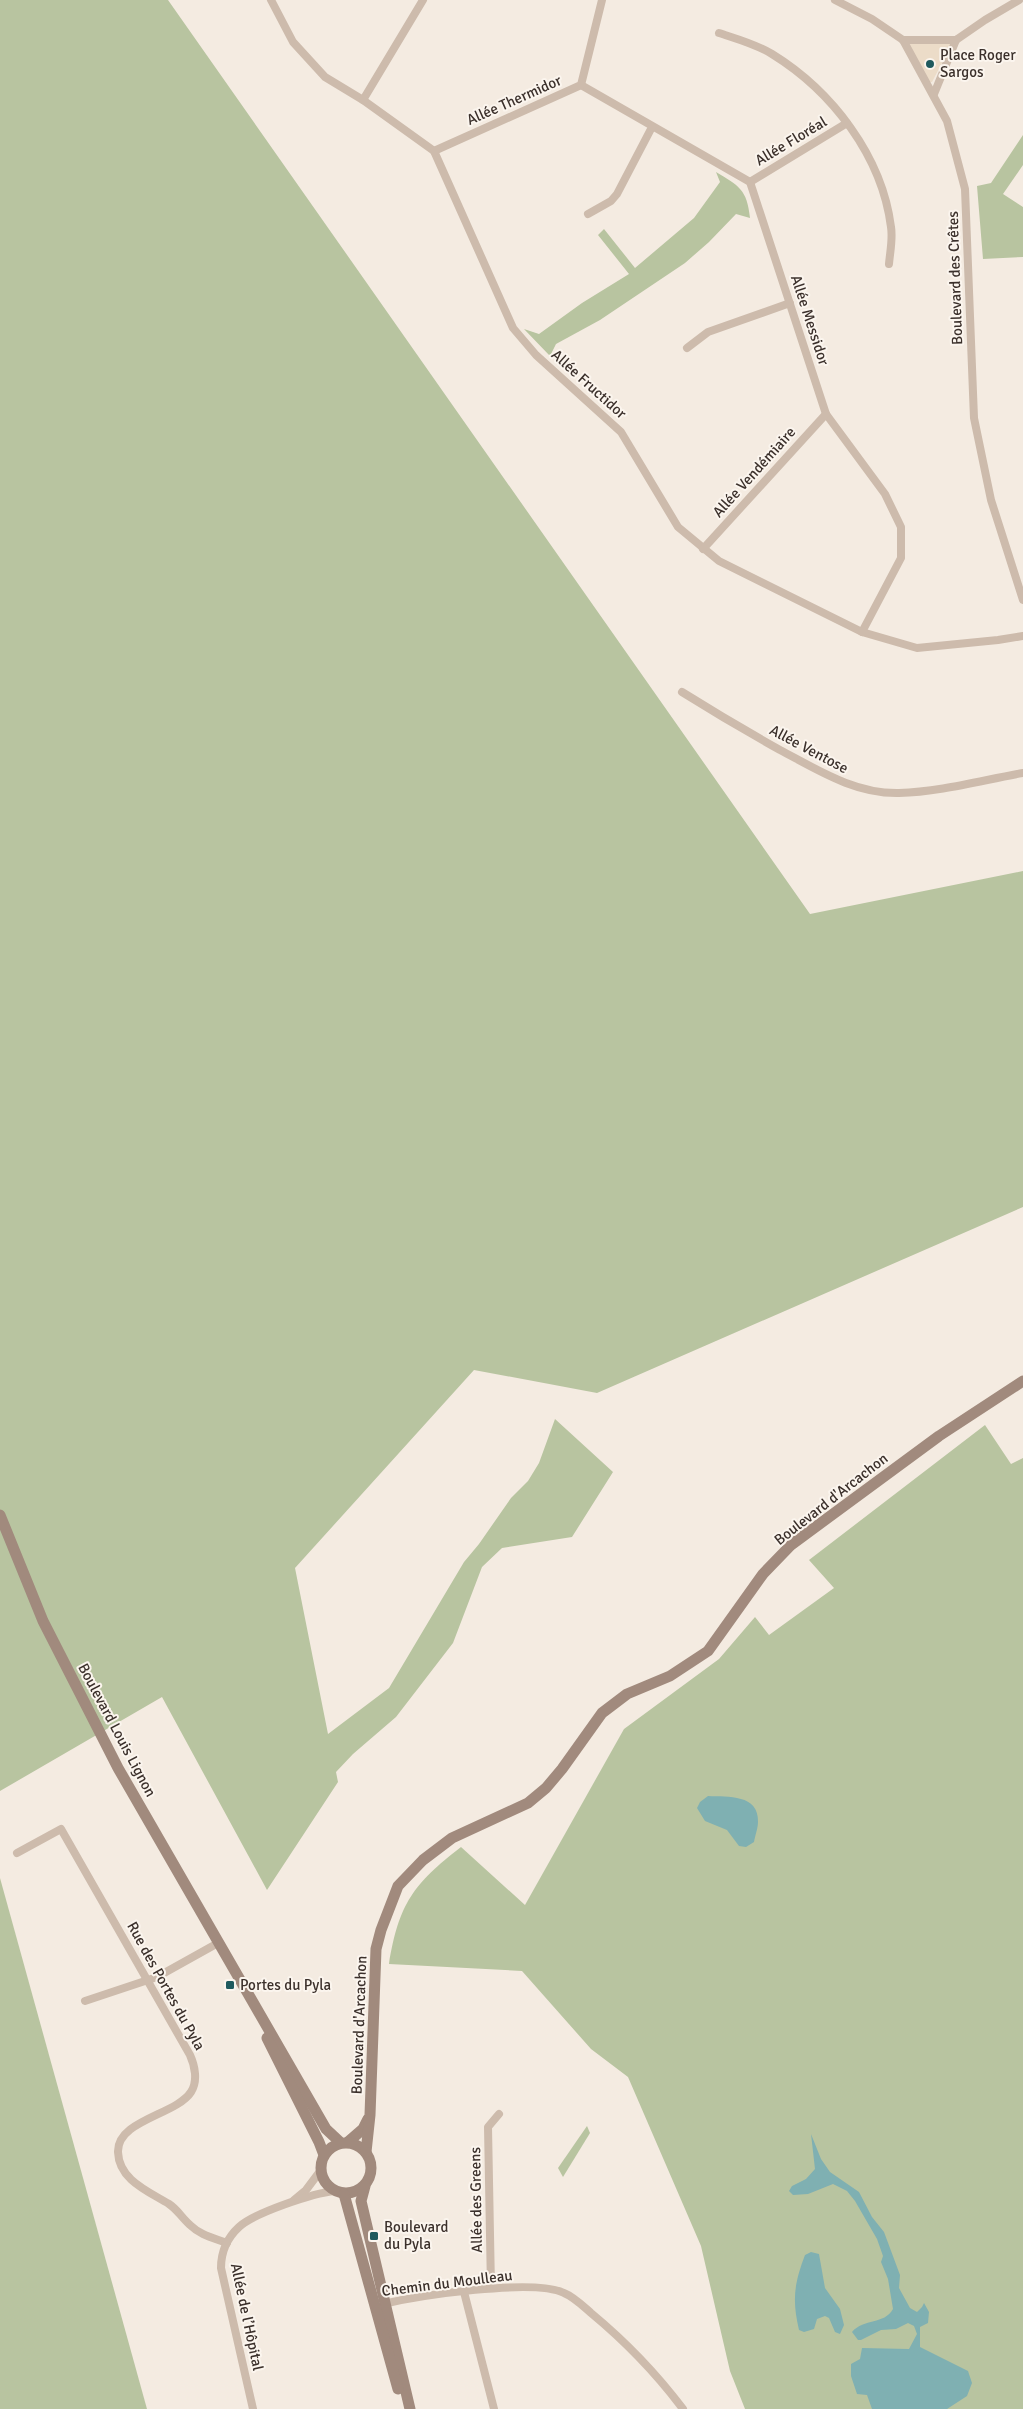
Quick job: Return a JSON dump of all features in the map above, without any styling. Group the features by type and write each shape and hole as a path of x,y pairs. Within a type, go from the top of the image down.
{"main road":[{"name":"Boulevard d'Arcachon","path":"366,2152 370,2115 376,1949 381,1930 398,1886 422,1860 452,1838 528,1803 546,1788 602,1713 627,1694 670,1676 708,1651 763,1574 791,1545 940,1436 1023,1381"},
{"name":"Boulevard Louis Lignon","path":"0,1515 52,1639 118,1768 220,1948"},
{"path":"220,1948 271,2030 326,2129 344,2143 361,2147 370,2158 372,2172 365,2186 361,2201 380,2304 404,2409"},
{"path":"220,1948 320,2142 324,2156 321,2170 328,2186 340,2192 355,2192 365,2186"},
{"name":"Boulevard d'Arcachon","path":"344,2143 363,2129 370,2115"},
{"path":"324,2156 332,2147 344,2143"},
{"path":"340,2192 380,2304 410,2409"}],"street":[{"name":"Allée Fructidor","path":"271,0 293,42 325,77 363,100 434,152 512,328 536,354 621,432 678,526 703,549 719,561 862,632 917,648 1023,636"},
{"path":"363,100 423,0"},
{"name":"Allée Thermidor","path":"434,152 581,85 602,0"},
{"name":"Boulevard des Crêtes","path":"836,0 872,19 904,40 947,121 965,189 974,418 991,500 1023,600"},
{"path":"934,94 956,40 1019,0"},
{"path":"719,34 771,53 804,78 847,123 862,145 887,203 892,229 889,264"},
{"path":"904,40 956,40"},
{"path":"581,85 750,182"},
{"name":"Allée Floréal","path":"750,182 847,123"},
{"path":"588,214 611,201 618,194 652,127"},
{"name":"Allée Messidor","path":"750,182 826,414 885,494 901,527 901,558 862,632"},
{"path":"687,348 708,332 790,303"},
{"name":"Allée Vendémiaire","path":"703,549 826,414"},
{"name":"Allée Ventose","path":"682,692 731,723 828,776 846,784 868,790 898,793 918,791 1023,773"},
{"name":"Rue des Portes du Pyla","path":"17,1853 61,1829 190,2055 194,2068 192,2090 183,2099 127,2131 119,2146 120,2158 127,2175 135,2184 171,2205 198,2232 227,2243"},
{"path":"85,2001 148,1981 220,1948"},
{"name":"Allée des Greens","path":"492,2288 488,2127 498,2114"},
{"name":"Allée de l’Hôpital","path":"286,2205 306,2190 321,2170"},
{"name":"Allée de l’Hôpital","path":"253,2409 221,2268 221,2258 227,2243 244,2222 317,2194 340,2192"},
{"name":"Chemin du Moulleau","path":"380,2304 492,2288 545,2289 564,2293 602,2322 646,2363 683,2409"},
{"path":"464,2292 494,2409"}],"green space":[{"path":"0,0 168,0 810,914 1023,871 1023,1207 597,1393 474,1370 295,1568 328,1734 389,1688 464,1562 511,1498 528,1481 539,1463 555,1419 613,1472 572,1537 502,1548 482,1567 453,1643 396,1717 353,1754 336,1772 338,1782 267,1890 162,1697 0,1791"},
{"path":"1023,135 1023,165 1003,194 1023,207 1023,257 983,259 977,186 991,183"},
{"path":"716,172 741,189 747,201 750,218 736,214 685,263 600,320 556,344 550,356 524,329 539,334 582,303 629,274 598,235 604,229 635,268 694,218 720,182"},
{"path":"985,1425 1011,1464 1023,1458 1023,2409 745,2409 730,2371 701,2246 628,2077 591,2049 522,1971 389,1964 393,1943 404,1910 420,1884 431,1872 461,1847 525,1905 624,1729 719,1659 755,1617 769,1635 834,1588 809,1560"},
{"path":"0,1878 147,2409 0,2409"},
{"path":"587,2126 590,2133 563,2177 558,2168"}],"shaded area":[{"name":"Place Roger Sargos","path":"911,42 952,44 932,82 928,82 909,47"}],"water":[{"path":"708,1796 733,1797 748,1802 753,1806 757,1813 758,1822 754,1842 746,1847 739,1846 727,1830 705,1821 697,1808 700,1802"},
{"path":"811,2134 821,2159 830,2172 859,2192 872,2217 884,2232 900,2275 899,2288 910,2308 917,2312 924,2303 929,2312 928,2323 920,2327 920,2347 968,2371 972,2383 967,2396 947,2409 872,2409 867,2395 857,2394 851,2376 851,2364 860,2359 862,2348 909,2349 917,2334 914,2326 908,2323 896,2329 881,2330 861,2340 858,2340 852,2332 862,2325 879,2320 893,2309 888,2279 881,2262 883,2256 877,2239 847,2191 833,2184 808,2194 793,2195 789,2191 792,2186 806,2179 815,2169"},
{"path":"811,2252 819,2254 825,2288 840,2309 844,2325 840,2334 835,2332 829,2318 825,2316 817,2319 814,2329 804,2332 799,2330 795,2310 796,2284 805,2255"}],"place":[{"name":"Place Roger Sargos","path":"930,64"},
{"name":"Portes du Pyla","path":"230,1985"},
{"name":"Boulevard du Pyla","path":"374,2236"}]}
